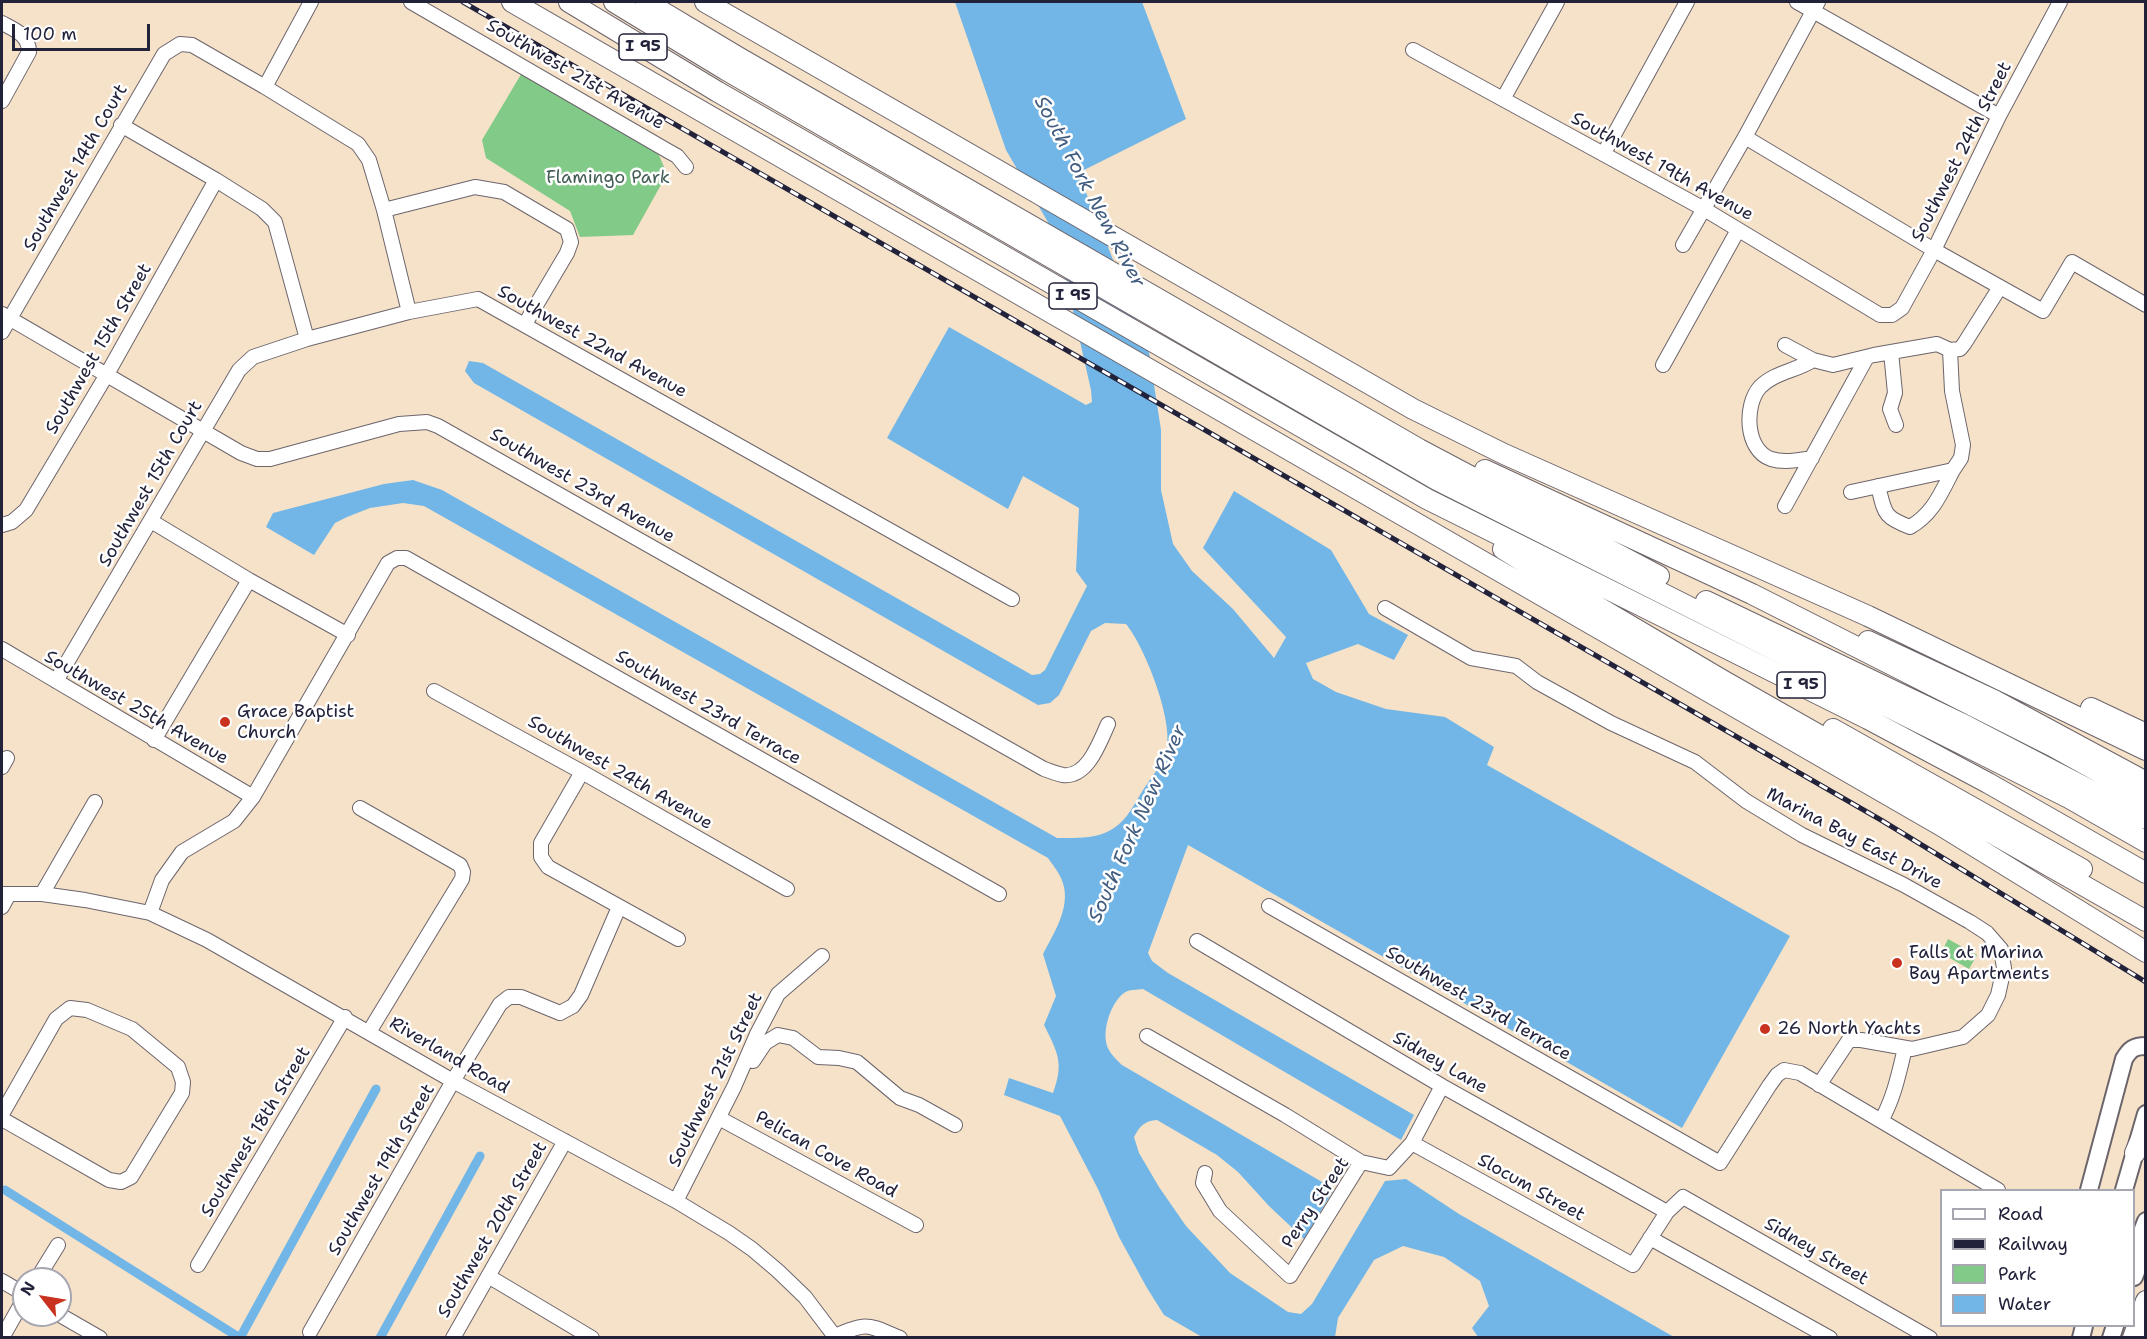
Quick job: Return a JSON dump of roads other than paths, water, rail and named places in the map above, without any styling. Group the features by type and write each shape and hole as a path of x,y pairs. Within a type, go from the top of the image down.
{"highway":[{"path":"512,2 1976,846 2145,952"},
{"name":"I 95","path":"568,2 721,88 1439,477 1685,590 1967,726 2145,819"},
{"path":"589,2 721,88"},
{"path":"614,2 726,70 1095,284 1439,477 2070,798 2145,842"},
{"name":"I 95","path":"646,2 1377,425 1431,442 1449,511 1868,719 1988,783 2145,873"},
{"path":"705,2 1353,376 1443,425 1868,616 2145,750"},
{"path":"1439,477 1568,510 1752,594 2029,735 2145,798"},
{"path":"1439,477 1458,507 1881,716 2054,807 2145,864"},
{"path":"1449,511 1521,562 2145,921"},
{"path":"1752,594 1825,622 1934,670 2057,733 2145,782"},
{"path":"1868,616 1914,629 2145,734"},
{"path":"1669,648 1841,733 2002,822 2145,906"},
{"path":"2135,1152 2145,1128"},
{"path":"2133,1338 2145,1301"}],"main road":[{"path":"2090,1189 2124,1059 2134,1046 2145,1046"},
{"path":"2125,1189 2145,1114"},
{"path":"2135,1248 2145,1221"},
{"path":"2135,1272 2145,1247"}],"street":[{"path":"311,2 265,87 358,144 369,160 409,312"},
{"name":"Southwest 21st Avenue","path":"411,2 669,151 677,156 686,167"},
{"path":"1503,99 1557,2"},
{"path":"1604,153 1688,2"},
{"path":"1797,2 1816,6 1999,116"},
{"name":"Southwest 24th Street","path":"1892,315 1902,308 1934,250 2055,3"},
{"path":"1683,245 1816,6"},
{"path":"2,23 23,35 29,44 29,52 2,101"},
{"name":"Southwest 14th Court","path":"2,332 5,316 164,54 180,44 192,45 265,87"},
{"name":"Southwest 19th Avenue","path":"1413,50 1604,153 1880,315 1892,315"},
{"path":"121,125 216,180 262,209 275,222 307,339"},
{"path":"1745,137 1934,250 2043,311 2072,262 2145,305"},
{"name":"Southwest 15th Street","path":"2,525 12,522 26,510 106,375 216,180"},
{"path":"384,210 475,187 504,192 567,229 571,242 567,253 525,324"},
{"path":"1663,365 1738,230"},
{"path":"1785,345 1813,360 1833,365 1891,352 1937,345 1950,350 1960,349 2000,287"},
{"name":"Southwest 22nd Avenue","path":"307,339 409,312 478,300 525,324 1012,599"},
{"name":"Southwest 23rd Avenue","path":"5,316 241,453 257,459 270,459 399,424 427,422 438,426 1044,769 1065,776 1079,771 1092,757 1108,724"},
{"name":"Southwest 15th Court","path":"56,681 239,370 253,357 307,339"},
{"path":"1878,486 1885,513 1894,521 1910,527 1922,520 1931,510 1961,458 1963,445 1952,391 1950,350"},
{"path":"1891,352 1895,393 1890,409 1896,425"},
{"path":"1785,506 1867,357"},
{"path":"1812,458 1787,461 1770,459 1759,451 1748,418 1754,396 1772,377 1802,367 1813,360"},
{"path":"1851,492 1953,470"},
{"path":"150,913 162,880 182,852 234,821 254,797 348,635 249,580 151,521"},
{"name":"Southwest 23rd Terrace","path":"348,635 388,563 397,558 406,558 999,894"},
{"path":"154,740 249,580"},
{"name":"Marina Bay East Drive","path":"1385,608 1471,658 1516,666 1537,682 1611,723 1695,762 1746,801 1802,835 1904,885 1987,933 2001,949 2004,968 1998,995 1988,1015 1963,1037 1912,1049 1849,1040 1822,1080"},
{"name":"Southwest 25th Avenue","path":"2,650 254,797"},
{"name":"Southwest 24th Avenue","path":"434,691 787,889"},
{"path":"582,772 541,843 541,857 548,867 678,939"},
{"path":"42,894 95,802"},
{"path":"360,808 460,865 463,872 462,879 369,1032"},
{"path":"2,907 5,894"},
{"name":"Riverland Road","path":"5,894 42,894 150,913 207,940 345,1017 453,1081 676,1202 752,1249 805,1298 836,1337"},
{"name":"Southwest 23rd Terrace","path":"1269,906 1720,1163 1777,1075 1784,1070 1822,1080"},
{"name":"Southwest 19th Street","path":"310,1332 453,1081 500,1004 509,997 521,997 560,1012 573,1006 619,907"},
{"name":"Sidney Lane","path":"1197,941 1442,1086 1667,1212"},
{"name":"Southwest 21st Street","path":"676,1202 778,994 822,956"},
{"path":"2,1114 56,1019 70,1008 87,1010 132,1029 178,1067 183,1082 182,1093 131,1177 121,1182 109,1180 2,1119"},
{"name":"Southwest 18th Street","path":"198,1265 345,1017"},
{"path":"734,1087 765,1043 778,1035 793,1038 818,1057 857,1062 900,1098 955,1125"},
{"path":"1147,1035 1361,1162"},
{"path":"1881,1121 1897,1084 1905,1048"},
{"path":"1822,1080 1881,1121 1995,1189"},
{"name":"Perry Street","path":"1204,1173 1203,1183 1220,1211 1290,1276 1361,1162 1389,1168 1412,1143 1442,1086"},
{"name":"Pelican Cove Road","path":"719,1118 916,1225"},
{"name":"Southwest 20th Street","path":"453,1338 565,1140"},
{"name":"Slocum Street","path":"1412,1143 1633,1265 1650,1238"},
{"name":"Sidney Street","path":"1667,1212 1683,1197 1930,1338"},
{"path":"1667,1212 1650,1238 1830,1338"},
{"path":"44,1267 58,1245"},
{"path":"488,1276 592,1338"},
{"path":"2,1338 12,1320"},
{"path":"72,1322 100,1338"},
{"path":"836,1337 857,1326 870,1326 900,1338"}],"water":[{"name":"South Fork New River","path":"955,2 1142,2 1186,119 1078,173 1148,346 1161,430 1161,490 1173,544 1192,571 1233,609 1274,658 1286,637 1203,548 1234,491 1331,550 1369,614 1408,635 1394,660 1358,644 1306,663 1313,679 1336,692 1386,709 1445,717 1494,747 1487,765 1790,936 1682,1128 1188,845 1148,953 1152,961 1168,973 1414,1115 1401,1140 1143,989 1133,990 1126,992 1114,1004 1106,1028 1106,1044 1122,1065 1334,1189 1304,1239 1238,1172 1217,1155 1157,1120 1143,1125 1134,1137 1139,1153 1186,1226 1230,1273 1288,1312 1301,1314 1312,1304 1385,1181 1406,1179 1459,1214 1674,1337 1478,1337 1472,1328 1489,1306 1480,1281 1444,1257 1403,1246 1374,1260 1338,1318 1335,1337 1202,1337 1164,1315 1119,1237 1098,1189 1060,1116 1004,1095 1009,1078 1053,1093 1058,1074 1056,1051 1044,1025 1056,996 1043,954 1061,917 1065,898 1061,878 1048,858 424,506 403,503 370,508 347,517 335,523 314,555 266,527 273,513 384,484 413,480 442,490 1057,838 1095,836 1118,825 1130,811 1161,763 1168,739 1157,686 1142,650 1126,624 1105,623 1091,631 1059,695 1050,703 1038,705 474,383 465,371 469,361 483,363 1032,675 1040,674 1045,670 1087,586 1076,571 1079,508 1023,476 1008,509 887,438 949,327 1086,405 1092,402 1056,236 1006,150"}],"waterway":[{"path":"240,1338 376,1089"},
{"path":"380,1338 480,1156"},
{"path":"5,1190 240,1338"}],"railway":[{"path":"463,2 1881,820 2146,982"}],"place":[{"name":"Grace Baptist Church","path":"225,722"},
{"name":"Falls at Marina Bay Apartments","path":"1897,963"},
{"name":"26 North Yachts","path":"1765,1029"}],"park label":[{"name":"Flamingo Park","path":"608,178"}]}
